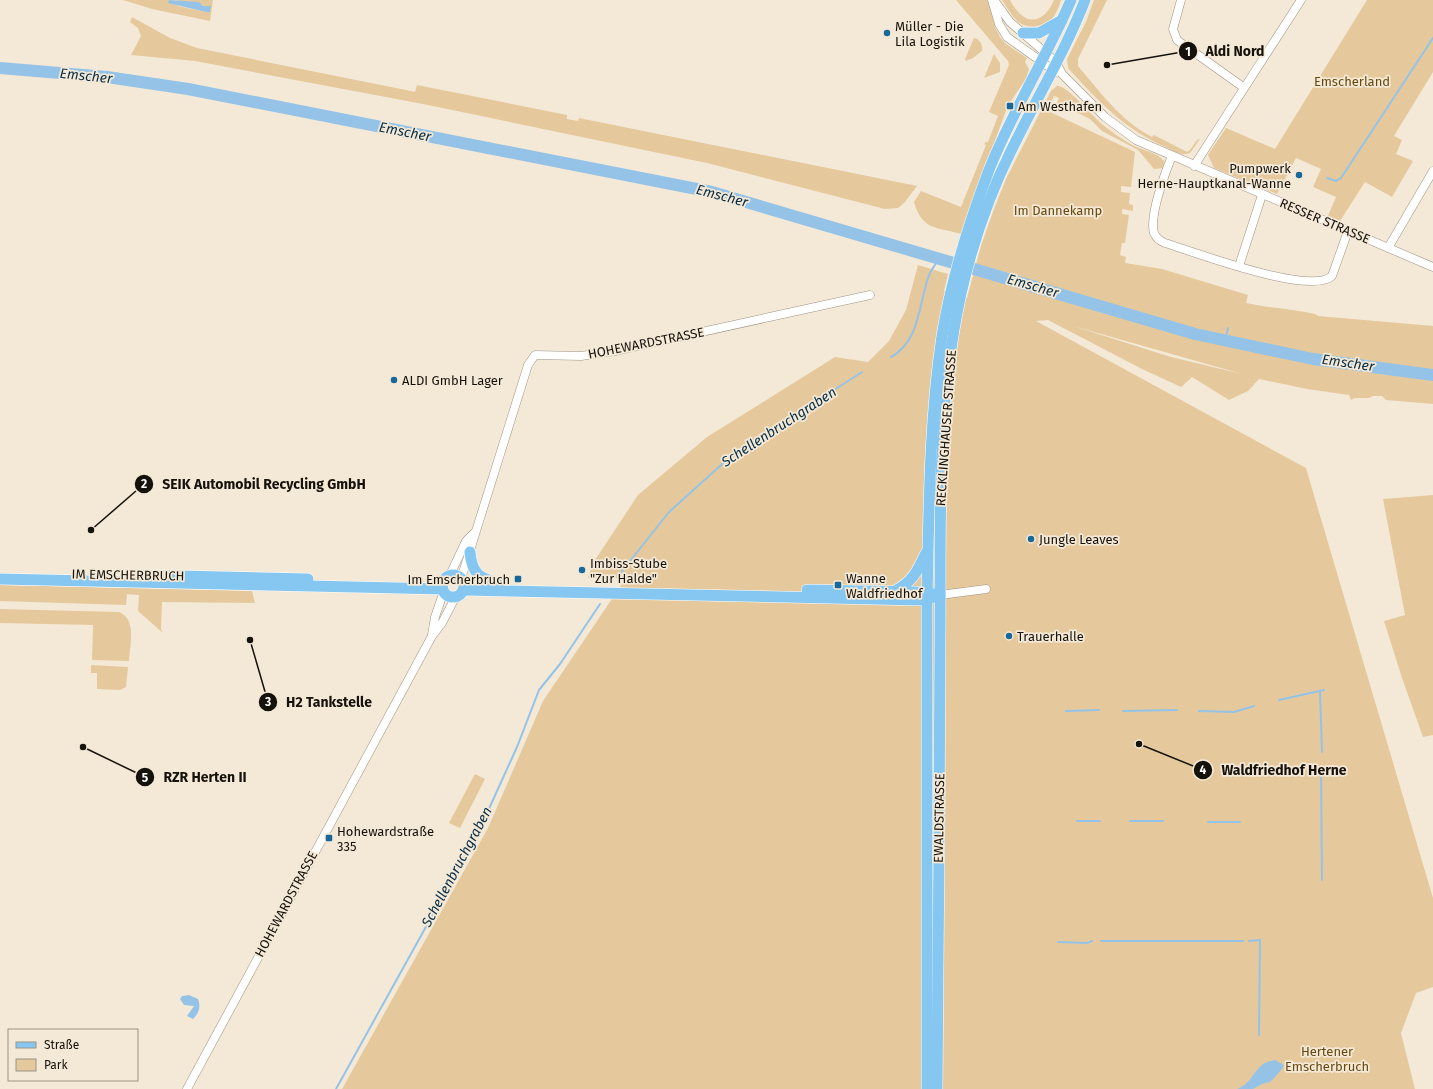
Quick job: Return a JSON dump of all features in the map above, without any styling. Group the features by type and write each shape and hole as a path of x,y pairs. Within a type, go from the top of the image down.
{"main road":[{"name":"RECKLINGHAUSER STRASSE","path":"927,596 936,385 942,335 960,278 978,202 998,148 1044,58 1070,0"},
{"name":"RECKLINGHAUSER STRASSE","path":"967,252 1010,152 1057,69 1085,0"},
{"path":"1023,33 1039,33 1062,19"},
{"name":"RECKLINGHAUSER STRASSE","path":"940,595 941,488 947,382 960,278"},
{"path":"894,591 908,583 915,575 928,550"},
{"path":"470,552 474,572 482,578 500,584"},
{"name":"IM EMSCHERBRUCH","path":"0,572 453,586 927,596 940,595"},
{"name":"IM EMSCHERBRUCH","path":"0,579 256,581"},
{"name":"IM EMSCHERBRUCH","path":"453,586 500,584 894,591 927,596"},
{"name":"EWALDSTRASSE","path":"937,1089 940,595"},
{"name":"EWALDSTRASSE","path":"927,596 927,1089"}],"street":[{"path":"993,0 1010,22 1023,33 1044,58 1057,69"},
{"path":"993,0 999,24 1007,37 1044,58"},
{"path":"1181,0 1173,29 1177,40 1243,87"},
{"path":"1194,166 1243,87 1301,0"},
{"name":"RESSER STRASSE","path":"1057,69 1105,117 1136,140 1433,267"},
{"path":"1172,156 1156,207 1153,227 1156,238 1165,243 1271,276 1307,282 1324,281 1332,276 1334,272 1348,231"},
{"path":"1388,248 1433,171"},
{"path":"1240,266 1262,195"},
{"name":"HOHEWARDSTRASSE","path":"432,636 435,617 470,552 474,533 495,473 528,365 535,355 580,356 615,351 870,295"},
{"name":"HOHEWARDSTRASSE","path":"187,1089 432,636 442,623 466,541 474,533"},
{"path":"940,595 986,589"}],"green space":[{"path":"123,0 169,0 178,6 206,12 202,5 174,0 213,0 210,21 152,9"},
{"path":"956,0 988,0 995,27 1000,37 1006,44 1027,58 1025,62 1029,69 1026,79 1008,105 961,234 937,228 926,223 917,211 914,202 921,191 961,207 986,145 984,144 988,142 998,116 989,112 1009,65 1008,61"},
{"path":"1002,0 1010,0 1021,14 1032,20 1044,15 1054,0 1061,0 1056,13 1051,20 1043,25 1029,26 1021,24 1017,21"},
{"path":"1094,0 1107,0 1078,59 1078,66 1103,96 1130,123 1152,137 1154,135 1187,152 1197,140 1200,139 1190,153 1181,154 1176,152 1153,141 1126,124 1102,104 1068,68 1067,59 1086,22"},
{"name":"Emscherland","path":"1367,0 1433,0 1433,72 1394,136 1402,140 1396,154 1413,161 1392,197 1365,182 1340,221 1328,216 1336,197 1313,187 1321,169 1296,158 1277,194 1214,168 1208,155 1226,128 1275,149"},
{"path":"132,17 170,38 197,48 415,92 417,85 567,115 567,119 578,121 579,118 917,186 905,202 898,208 885,209 707,163 423,104 195,61 131,55 141,36 138,28 130,22"},
{"path":"974,38 981,43 982,51 966,61 965,59"},
{"path":"994,54 1000,63 1000,72 984,78"},
{"path":"1057,86 1061,87 1073,96 1114,134 1134,146 1158,156 1164,161 1163,168 1154,169 1138,150 1102,131 1090,119 1057,103 1059,98 1054,96 1048,111 1135,152 1131,187 1121,186 1121,192 1130,193 1129,204 1133,205 1133,211 1122,209 1122,214 1129,215 1125,243 1122,243 1120,255 1126,257 1125,263 1162,269 1248,295 1246,303 1306,312 1318,316 1433,326 1433,404 1386,400 1382,396 1355,398 1351,400 1349,395 1307,389 1259,379 1248,391 1229,400 1192,377 1181,387 1142,369 1048,320 1036,321 1306,468 1433,898 1433,987 1416,993 1401,1033 1415,1089 342,1089 488,828 543,701 626,578 588,578 593,563 638,495 707,437 835,357 868,362 889,341 906,310 918,265 948,274 944,291 967,298 981,246 1006,179 1051,91","holes":["1073,326 1242,374 1171,357"]},
{"path":"1433,495 1433,735 1423,737 1384,621 1405,615 1383,499"},
{"path":"0,585 252,591 255,603 162,602 161,629 163,633 138,611 139,595 127,594 126,605 0,601"},
{"path":"0,609 119,612 125,615 130,626 131,640 129,661 92,660 93,625 0,623"},
{"path":"91,665 128,667 126,687 120,690 97,689 97,673 91,673"},
{"path":"475,774 485,779 460,828 449,823"}],"water":[{"path":"169,0 199,2 203,6 211,6 210,12 168,3"},
{"path":"189,995 198,999 199,1002 199,1010 193,1019 187,1016 194,1006 184,1005 180,999 182,996"},
{"path":"1275,1060 1284,1065 1270,1082 1253,1089 1237,1089 1242,1087 1248,1081 1259,1067 1267,1062"}],"waterway":[{"path":"1327,178 1336,181 1341,178 1433,38"},
{"name":"Emscher","path":"0,68 107,77 188,89 712,192 1195,334 1313,359 1433,375"},
{"name":"Schellenbruchgraben","path":"891,357 900,350 913,333 929,275 939,259"},
{"path":"1225,341 1228,328"},
{"name":"Schellenbruchgraben","path":"619,575 669,512 730,457 862,372"},
{"name":"Schellenbruchgraben","path":"336,1089 478,833 517,747 539,690 560,664 600,604"},
{"path":"1279,700 1324,690"},
{"path":"1320,691 1322,752"},
{"path":"1199,711 1234,712 1254,706"},
{"path":"1066,711 1099,710"},
{"path":"1123,711 1177,710"},
{"path":"1321,771 1322,880"},
{"path":"1077,821 1100,821"},
{"path":"1130,821 1163,821"},
{"path":"1208,822 1240,822"},
{"path":"1249,941 1260,940 1259,1035"},
{"path":"1058,942 1087,943 1092,941"},
{"path":"1101,941 1243,941"}],"place":[{"name":"Müller - Die Lila Logistik","path":"887,33"},
{"name":"Aldi Nord","path":"1107,65"},
{"name":"Am Westhafen","path":"1010,106"},
{"name":"Pumpwerk Herne-Hauptkanal-Wanne","path":"1299,175"},
{"name":"ALDI GmbH Lager","path":"394,380"},
{"name":"SEIK Automobil Recycling GmbH","path":"91,530"},
{"name":"Jungle Leaves","path":"1031,539"},
{"name":"Imbiss-Stube \"Zur Halde\"","path":"582,570"},
{"name":"Im Emscherbruch","path":"518,579"},
{"name":"Wanne Waldfriedhof","path":"838,585"},
{"name":"Trauerhalle","path":"1009,636"},
{"name":"H2 Tankstelle","path":"250,640"},
{"name":"Waldfriedhof Herne","path":"1139,744"},
{"name":"RZR Herten II","path":"83,747"},
{"name":"Hohewardstraße 335","path":"329,838"}],"park label":[{"name":"Im Dannekamp","path":"1058,210"},
{"name":"Hertener Emscherbruch","path":"1327,1058"}]}
